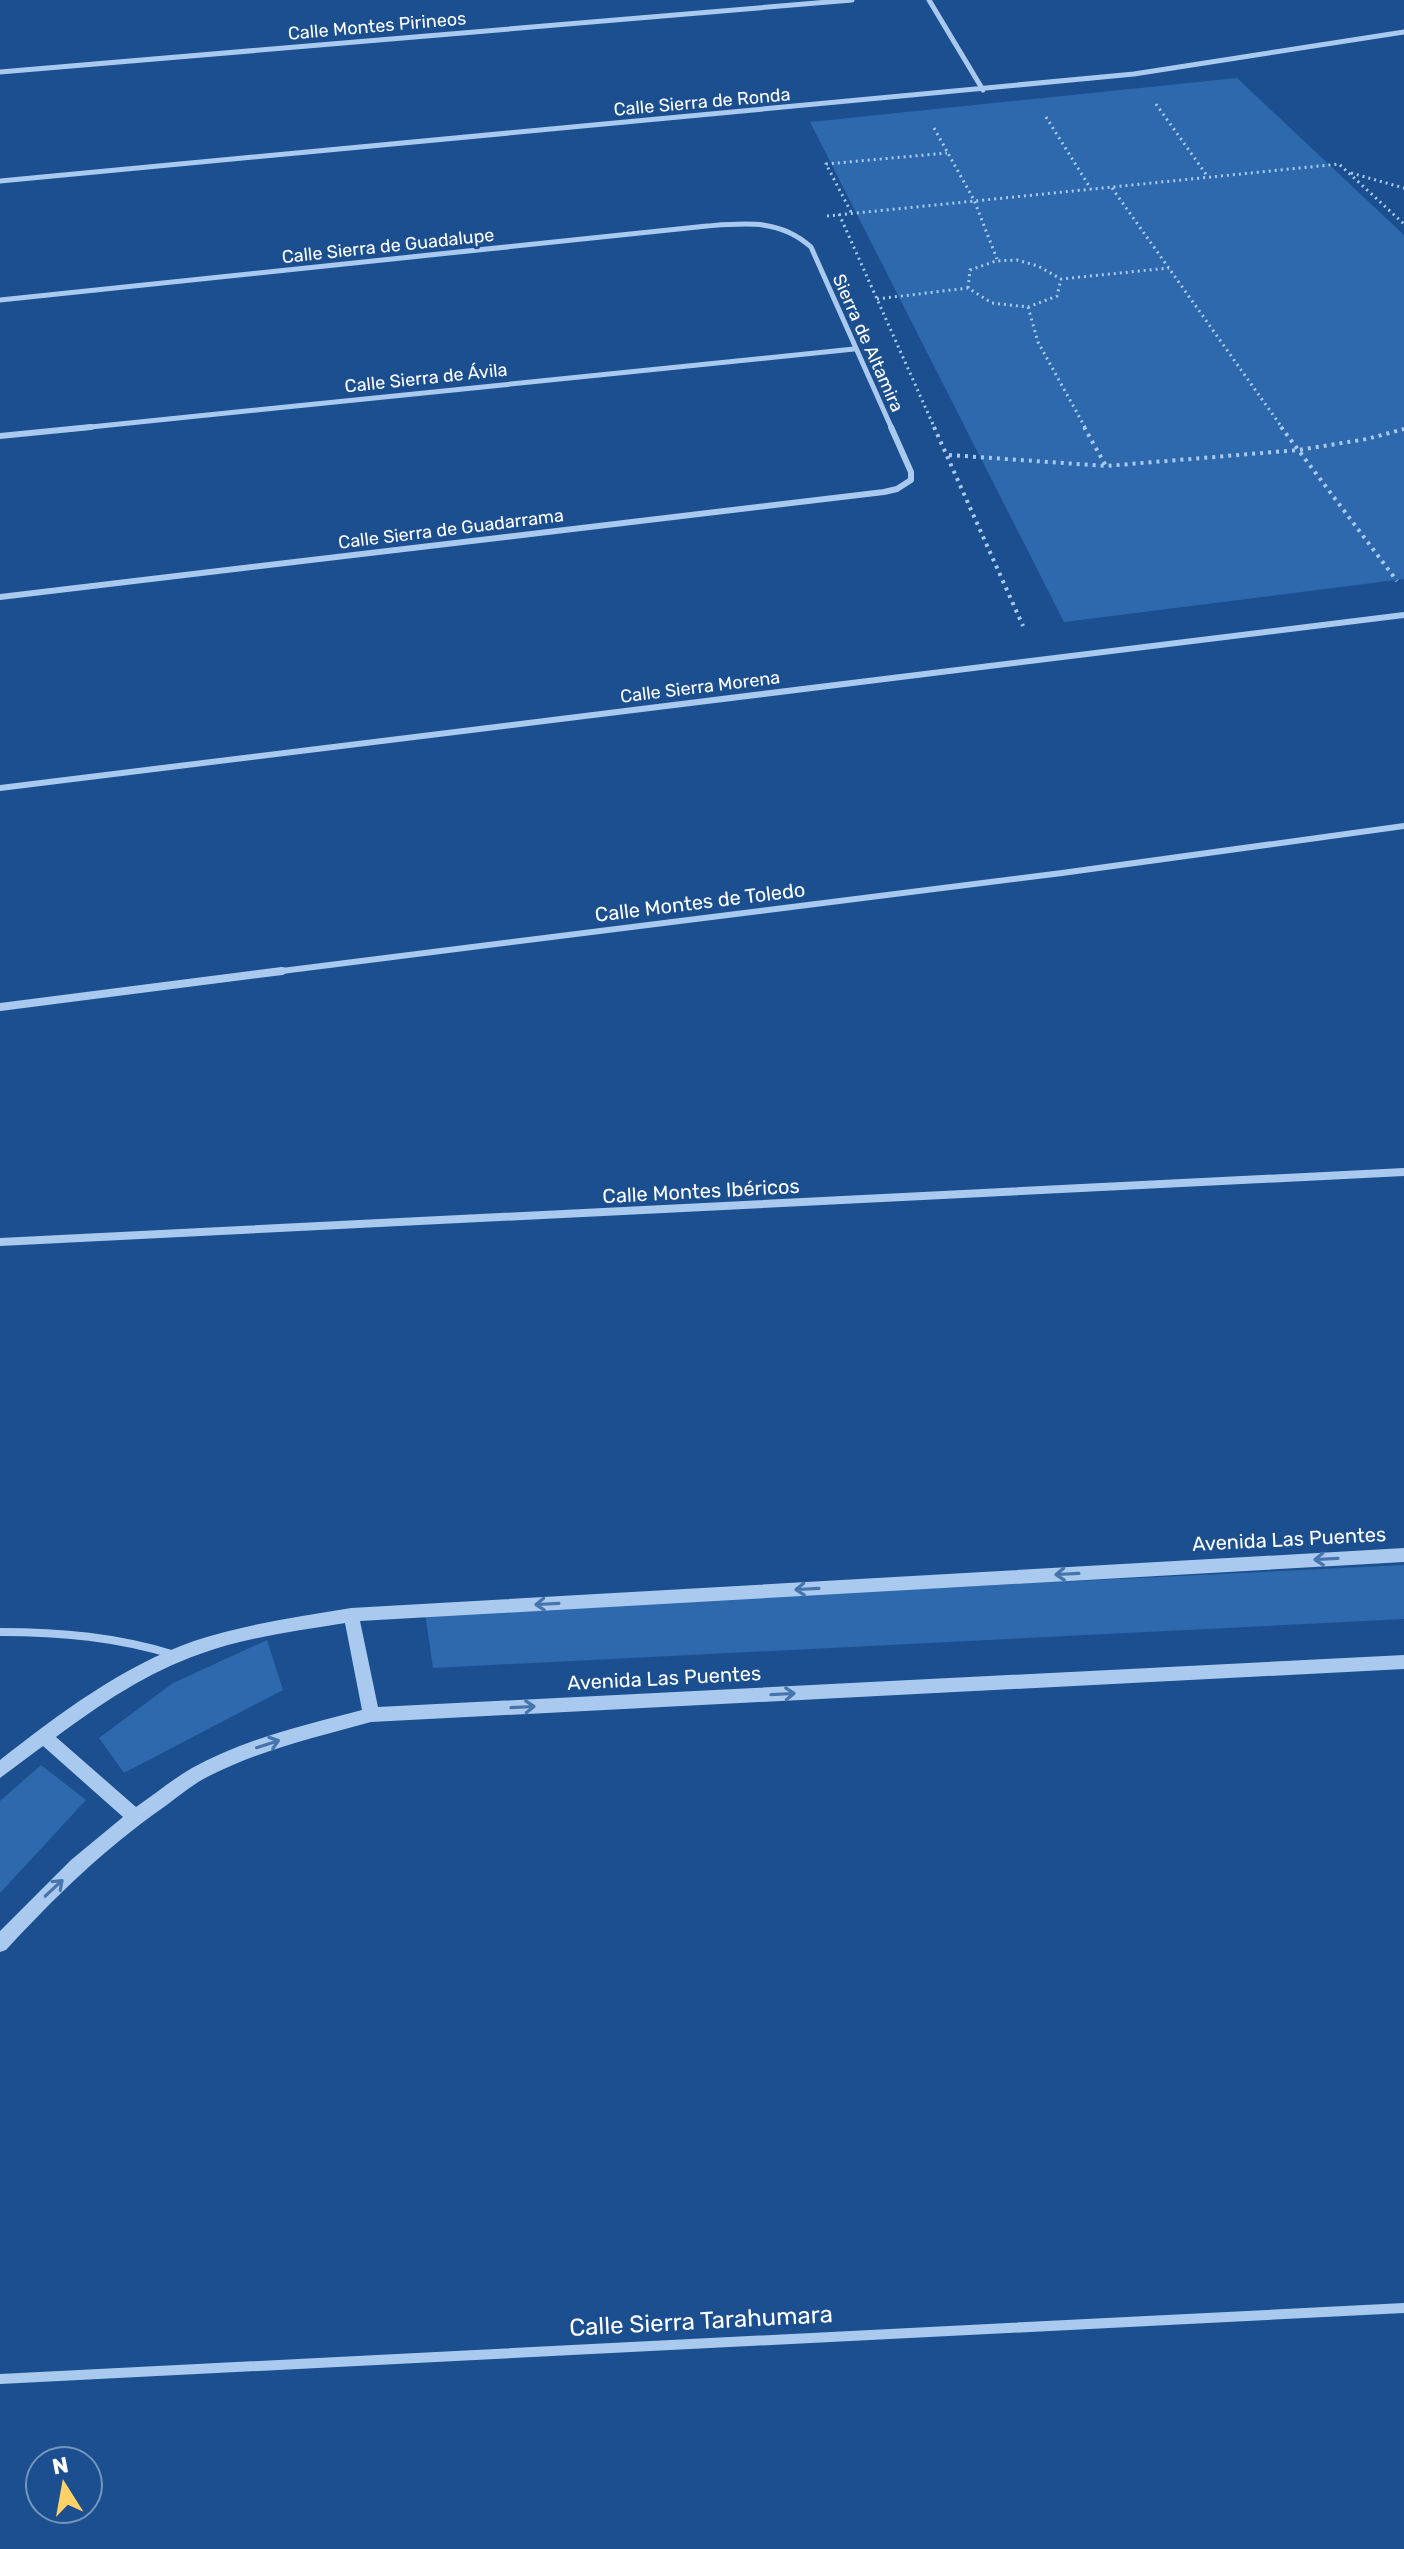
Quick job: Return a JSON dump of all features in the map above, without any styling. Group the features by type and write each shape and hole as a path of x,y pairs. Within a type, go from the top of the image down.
{"street":[{"name":"Calle Montes Pirineos","path":"0,72 852,0"},
{"path":"929,0 983,90"},
{"name":"Calle Sierra de Ronda","path":"0,181 1026,86 1134,74 1404,32"},
{"name":"Calle Sierra de Guadalupe","path":"0,300 707,226 779,225"},
{"name":"Sierra de Altamira","path":"779,225 799,233 811,247 911,472 911,480 905,485"},
{"name":"Calle Sierra de Ávila","path":"0,436 854,349"},
{"name":"Calle Sierra de Guadarrama","path":"0,597 884,492 905,485"},
{"name":"Calle Sierra Morena","path":"0,788 1404,615"},
{"name":"Calle Montes de Toledo","path":"0,1007 1062,873 1404,826"},
{"name":"Calle Montes Ibéricos","path":"0,1242 1404,1172"},
{"name":"Avenida Las Puentes","path":"0,1770 43,1736 119,1685 176,1656 249,1633 351,1615 1404,1555"},
{"path":"351,1615 371,1715"},
{"path":"0,1632 86,1633 120,1638 176,1656"},
{"name":"Avenida Las Puentes","path":"0,1944 37,1904 135,1817 201,1772 253,1749 371,1715 1404,1662"},
{"path":"43,1736 135,1817"},
{"name":"Calle Sierra Tarahumara","path":"0,2379 1404,2308"}],"path":[{"path":"1134,74 1208,177"},
{"path":"1026,86 1091,189"},
{"path":"916,96 974,200 997,259"},
{"path":"851,213 826,164 947,153"},
{"path":"1028,638 839,214 1339,164 1404,224"},
{"path":"1347,171 1404,188"},
{"path":"1111,187 1298,450 1403,590"},
{"path":"968,288 970,270 997,259 1037,262 1061,279 1169,268"},
{"path":"877,299 968,288 992,303 1028,307 1057,296 1061,279"},
{"path":"1028,307 1038,342 1106,466"},
{"path":"949,455 1106,466 1298,450 1367,439 1404,429"}],"shaded area":[{"path":"1237,78 1404,235 1404,579 1064,622 810,122"},
{"path":"1404,1565 1404,1619 433,1668 425,1613"},
{"path":"267,1640 283,1690 124,1773 99,1738 173,1683"},
{"path":"41,1765 86,1800 0,1893 0,1801"}]}
